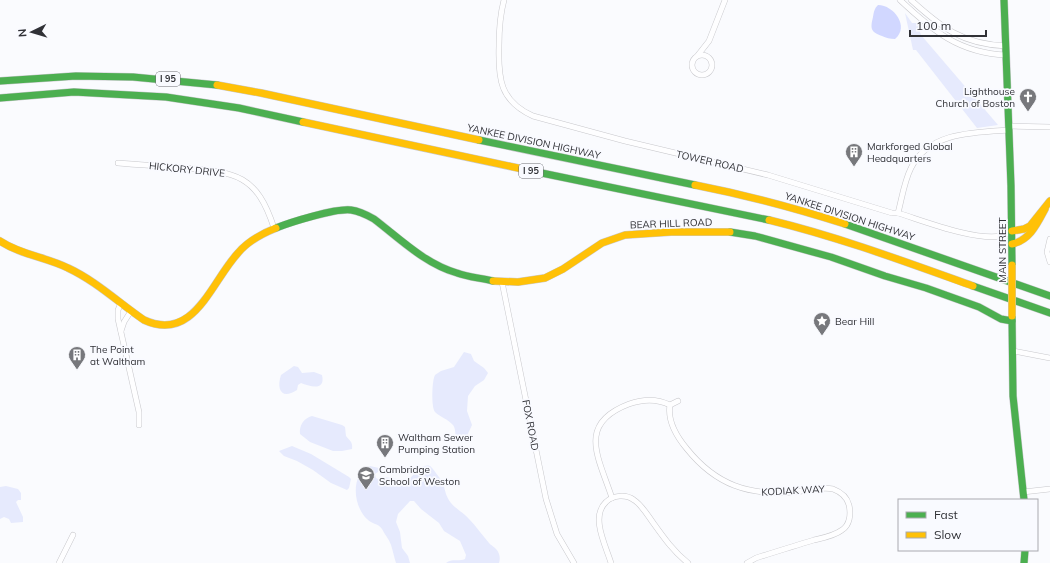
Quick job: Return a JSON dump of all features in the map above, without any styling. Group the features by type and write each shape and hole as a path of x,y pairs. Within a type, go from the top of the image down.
{"main road":[{"name":"MAIN STREET","path":"1004,0 1012,231 1013,396 1023,496"},
{"name":"YANKEE DIVISION HIGHWAY","path":"0,81 76,76 133,77 201,83 268,95 525,150 727,190 775,202 852,226 1050,296"},
{"name":"I 95","path":"0,98 74,92 110,93 166,97 239,108 759,217 848,242 1050,313"},
{"path":"1012,244 1021,242 1029,236 1047,211 1050,201"},
{"name":"BEAR HILL ROAD","path":"0,241 19,252 69,269 89,281 146,321 159,325 170,325 184,321 195,311 230,262 243,247 258,236 274,228 340,210 358,211 372,217 424,257 440,266 460,274 502,282 525,282 548,276 563,269 600,244 613,238 625,235 671,232 732,232 755,236 831,257 884,276 923,287 975,306 1001,319 1012,319"},
{"path":"1012,231 1027,228 1047,211"},
{"path":"1024,563 1025,551"}],"street":[{"name":"TOWER ROAD","path":"504,0 499,26 499,75 503,88 510,100 527,113 625,142 768,175 892,213 898,213 974,235 996,236 1012,231"},
{"path":"709,41 710,58 713,63 712,70 706,75 699,75 694,72 692,64 694,58 709,41 725,0"},
{"path":"900,0 931,28 947,39 975,50 1006,55"},
{"path":"911,0 936,22 957,35 983,44 1006,46"},
{"path":"698,55 706,55 710,58"},
{"path":"898,213 911,168 918,156 938,141 949,137 1009,128 1050,127"},
{"name":"HICKORY DRIVE","path":"118,163 214,170 233,175 246,182 259,194 268,211 274,228"},
{"path":"1050,239 1047,252 1050,262"},
{"name":"FOX ROAD","path":"502,282 544,492 557,534 574,563"},
{"path":"121,303 118,316 138,412 139,425"},
{"path":"121,334 122,325 131,311"},
{"path":"1013,351 1050,358"},
{"path":"612,498 595,447 595,436 601,422 611,412 639,401 654,400 670,406 678,401"},
{"name":"KODIAK WAY","path":"670,406 669,414 671,423 682,442 701,465 718,478 755,492 776,493 830,488 841,493 847,499 850,508 850,517 843,530 756,558 747,563"},
{"path":"1023,496 1050,489"},
{"path":"611,563 598,519 602,506 612,498 626,496 632,498 638,503 669,544 688,563"},
{"path":"59,563 74,536"}],"shaded area":[{"path":"905,13 912,23 917,23 921,35 998,125 977,128 916,50 913,50"},
{"path":"464,352 471,354 474,361 488,373 484,380 475,386 468,396 467,411 472,425 465,440 460,442 456,440 453,425 435,412 432,399 435,375 441,371 454,367"},
{"path":"294,366 298,367 302,373 314,372 322,375 322,384 316,386 301,383 298,385 297,390 292,393 284,394 279,385 281,375"},
{"path":"312,416 345,427 346,436 352,443 352,449 333,451 310,442 300,434 300,428 303,422"},
{"path":"292,446 311,454 349,477 351,479 349,488 347,490 331,483 313,470 284,456 279,451"},
{"path":"370,466 379,468 378,472 375,474 376,478 378,479 387,477 404,481 410,478 423,466 430,466 443,483 451,503 467,517 489,543 497,550 500,556 499,563 446,563 465,559 466,555 460,541 444,531 439,523 421,509 414,501 410,501 398,514 396,522 400,532 402,548 408,556 410,563 396,563 391,545 382,529 369,521 362,513 357,499 356,491 359,476"},
{"path":"6,486 18,489 21,493 21,500 16,502 23,517 23,522 11,523 9,519 4,517 0,519 0,487"}],"water":[{"path":"878,5 890,9 898,18 901,29 895,39 884,37 872,30 874,12"}],"traffic: fast":[{"path":"1004,0 1011,186 1012,265"},
{"path":"0,81 76,76 133,77 217,85"},
{"path":"0,98 74,92 166,97 239,108 303,122"},
{"path":"479,140 695,185"},
{"path":"532,171 769,220"},
{"path":"276,228 325,213 351,210 363,213 374,219 413,250 445,269 493,281"},
{"path":"845,224 1050,296"},
{"path":"730,232 755,236 831,257 885,276 926,288 979,307 1001,319 1012,321"},
{"path":"973,286 1050,313"},
{"path":"1012,317 1013,396 1024,499"},
{"path":"1024,563 1025,551"}],"traffic: slow":[{"path":"217,85 261,93 479,140"},
{"path":"303,122 532,171"},
{"path":"695,185 770,202 845,224"},
{"path":"1012,231 1024,229 1030,226 1050,201"},
{"path":"1012,244 1024,239 1032,231 1045,209"},
{"path":"769,220 847,242 973,286"},
{"path":"0,241 16,250 60,264 78,273 144,320 161,325 176,323 189,317 200,306 228,265 242,249 255,238 276,228"},
{"path":"493,281 518,282 545,278 563,269 602,243 625,235 671,232 730,232"},
{"path":"1012,265 1012,316"}],"place":[{"name":"Lighthouse Church of Boston","path":"1028,112"},
{"name":"Markforged Global Headquarters","path":"854,167"},
{"name":"Bear Hill","path":"822,336"},
{"name":"The Point at Waltham","path":"77,370"},
{"name":"Waltham Sewer Pumping Station","path":"385,458"},
{"name":"Cambridge School of Weston","path":"366,490"}]}
